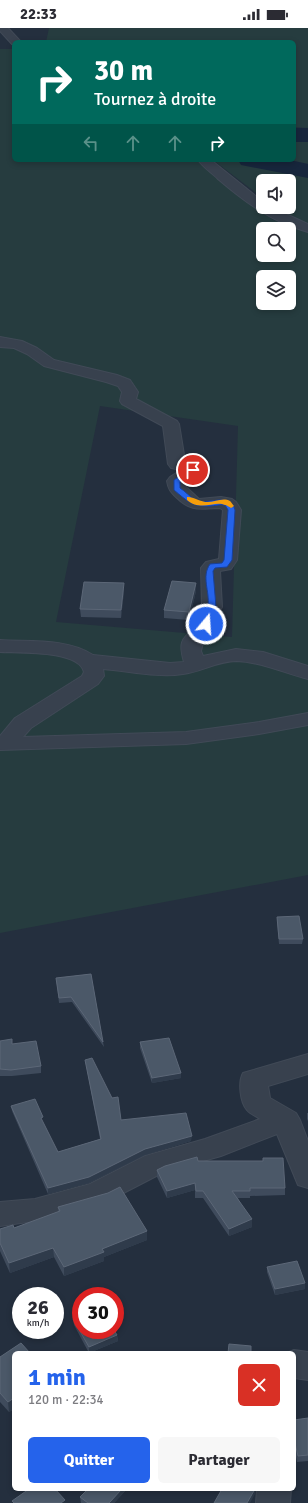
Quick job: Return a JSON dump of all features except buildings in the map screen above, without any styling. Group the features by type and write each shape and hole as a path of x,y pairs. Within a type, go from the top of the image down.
{"street":[{"path":"3,28 14,40"},
{"path":"206,162 261,207 284,220 308,228"},
{"path":"0,342 18,344 32,351 49,363 70,370 111,378 124,383 130,392 128,401 166,420 170,424 177,464 187,466 193,470 176,481 177,488 194,503 210,504 218,502 227,503 230,505 232,510 228,560 224,565 213,566 210,568 212,607 207,616 205,632 193,639 191,651 195,666"},
{"path":"0,646 62,650 74,653 89,661 170,669 195,666 226,656 236,655 263,658 308,673"},
{"path":"3,743 23,723 92,679 94,674 92,664 89,661"},
{"path":"3,743 186,738 266,727 308,719"},
{"path":"308,1064 253,1080 257,1104 286,1120 308,1177"},
{"path":"0,1214 35,1210 98,1193 155,1164 211,1148 286,1120"},
{"path":"296,1364 308,1366"},
{"path":"273,1503 274,1491"}],"green space":[{"path":"49,28 308,28 308,128 296,127 296,40 46,40"},
{"path":"0,49 12,49 12,162 200,162 256,206 256,214 266,214 273,220 280,222 256,222 256,262 296,262 296,227 308,230 308,875 0,933","holes":["100,406 238,426 232,637 56,622"]},
{"path":"308,139 308,164 296,161 296,140"},
{"path":"216,162 242,162 266,169 296,174 256,174 256,193"},
{"path":"296,174 308,176 308,225 293,220 285,214 296,214"}],"waterway":[{"path":"296,135 308,135"},
{"path":"261,162 308,171"}],"slow traffic":[{"path":"189,499 194,503 210,504 218,502 227,503 231,506"}],"route":[{"path":"193,470 176,481 177,488 194,503 227,503 230,505 232,510 227,563 210,568 212,607 207,616 206,624"}]}
